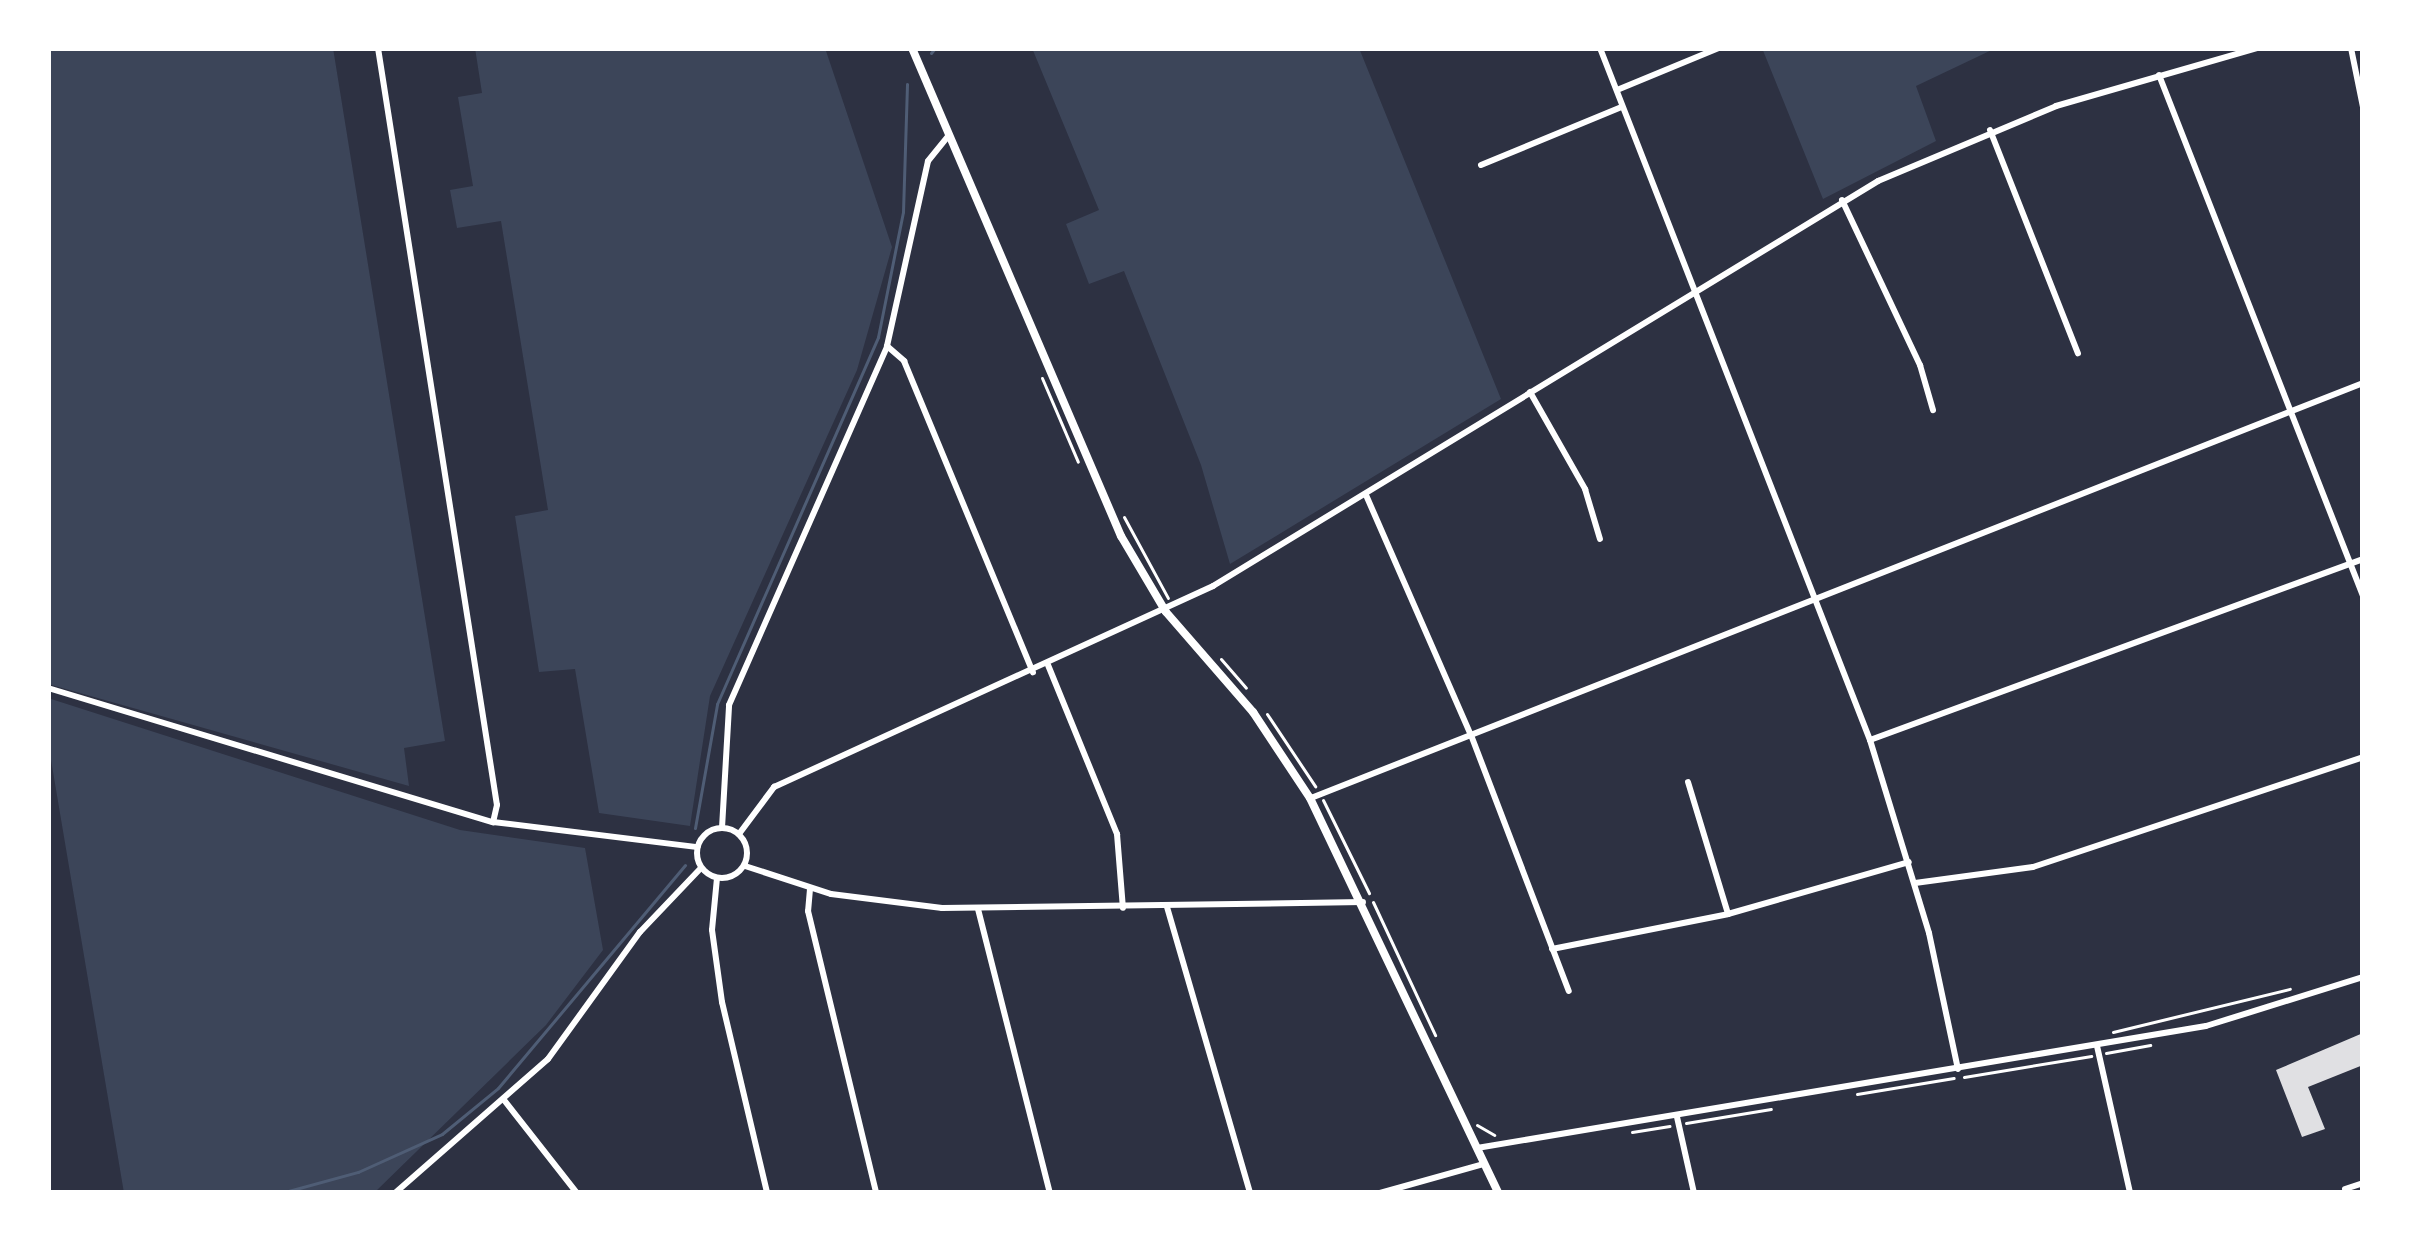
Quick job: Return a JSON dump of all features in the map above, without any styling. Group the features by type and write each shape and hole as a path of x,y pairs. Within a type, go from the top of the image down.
{"street":[{"path":"377,48 497,806 493,823"},
{"path":"913,48 1080,454 1166,612 1252,712 1310,798 1498,1193"},
{"path":"1600,48 1870,740 1915,883 1958,1069"},
{"path":"1617,90 1719,48"},
{"path":"739,834 783,781 1166,612 1366,495 1842,200 1990,130 2257,48"},
{"path":"2351,48 2363,107"},
{"path":"2158,75 2363,596"},
{"path":"1481,165 1622,107"},
{"path":"1990,130 2078,353"},
{"path":"48,688 493,823 697,847 722,828 729,705 887,346 928,160 948,136"},
{"path":"1842,200 1920,365 1933,410"},
{"path":"887,346 904,361 1034,672"},
{"path":"1310,798 2363,383"},
{"path":"1530,392 1585,489 1600,539"},
{"path":"1366,495 1471,735 1569,991"},
{"path":"1870,740 2363,559"},
{"path":"1048,665 1118,834 1123,908"},
{"path":"1915,883 2033,867 2363,757"},
{"path":"1688,782 1728,914"},
{"path":"722,828 739,834"},
{"path":"739,834 745,866"},
{"path":"697,847 701,868 717,878"},
{"path":"1552,949 1728,914 1909,862"},
{"path":"717,878 745,866 810,889 978,909 1363,902"},
{"path":"394,1193 548,1059 629,945 701,868"},
{"path":"717,878 712,930 722,1002 767,1193"},
{"path":"810,889 808,911 876,1193"},
{"path":"1167,907 1250,1193"},
{"path":"978,909 1050,1193"},
{"path":"1477,1148 2206,1026 2363,977"},
{"path":"2097,1046 2130,1193"},
{"path":"505,1100 577,1193"},
{"path":"1677,1117 1694,1193"},
{"path":"1380,1193 1484,1164"},
{"path":"2345,1189 2363,1183"}],"path":[{"path":"1268,715 1315,786"},
{"path":"1322,799 1440,1047"},
{"path":"2094,1035 2294,988"},
{"path":"1470,1109 1478,1127 1498,1135"}],"shaded area":[{"path":"48,48 333,48 445,741 404,748 409,786 48,684"},
{"path":"475,48 825,48 892,247 857,370 710,696 690,826 599,813 575,669 539,672 515,516 548,510 501,221 457,228 450,190 473,186 458,97 482,93"},
{"path":"1032,48 1359,48 1501,399 1230,564 1201,465 1124,271 1089,284 1066,224 1099,210"},
{"path":"1762,48 1996,48 1916,86 1936,141 1823,199"},
{"path":"48,698 460,830 585,848 603,950 546,1025 374,1193 124,1193 48,742"}],"building":[{"path":"2363,1033 2363,1065 2308,1087 2325,1129 2302,1137 2276,1070"}],"waterway":[{"path":"931,53 935,48"},
{"path":"695,828 717,704 878,337 903,212 907,84"},
{"path":"281,1193 358,1172 442,1134 498,1088 685,865"}]}
